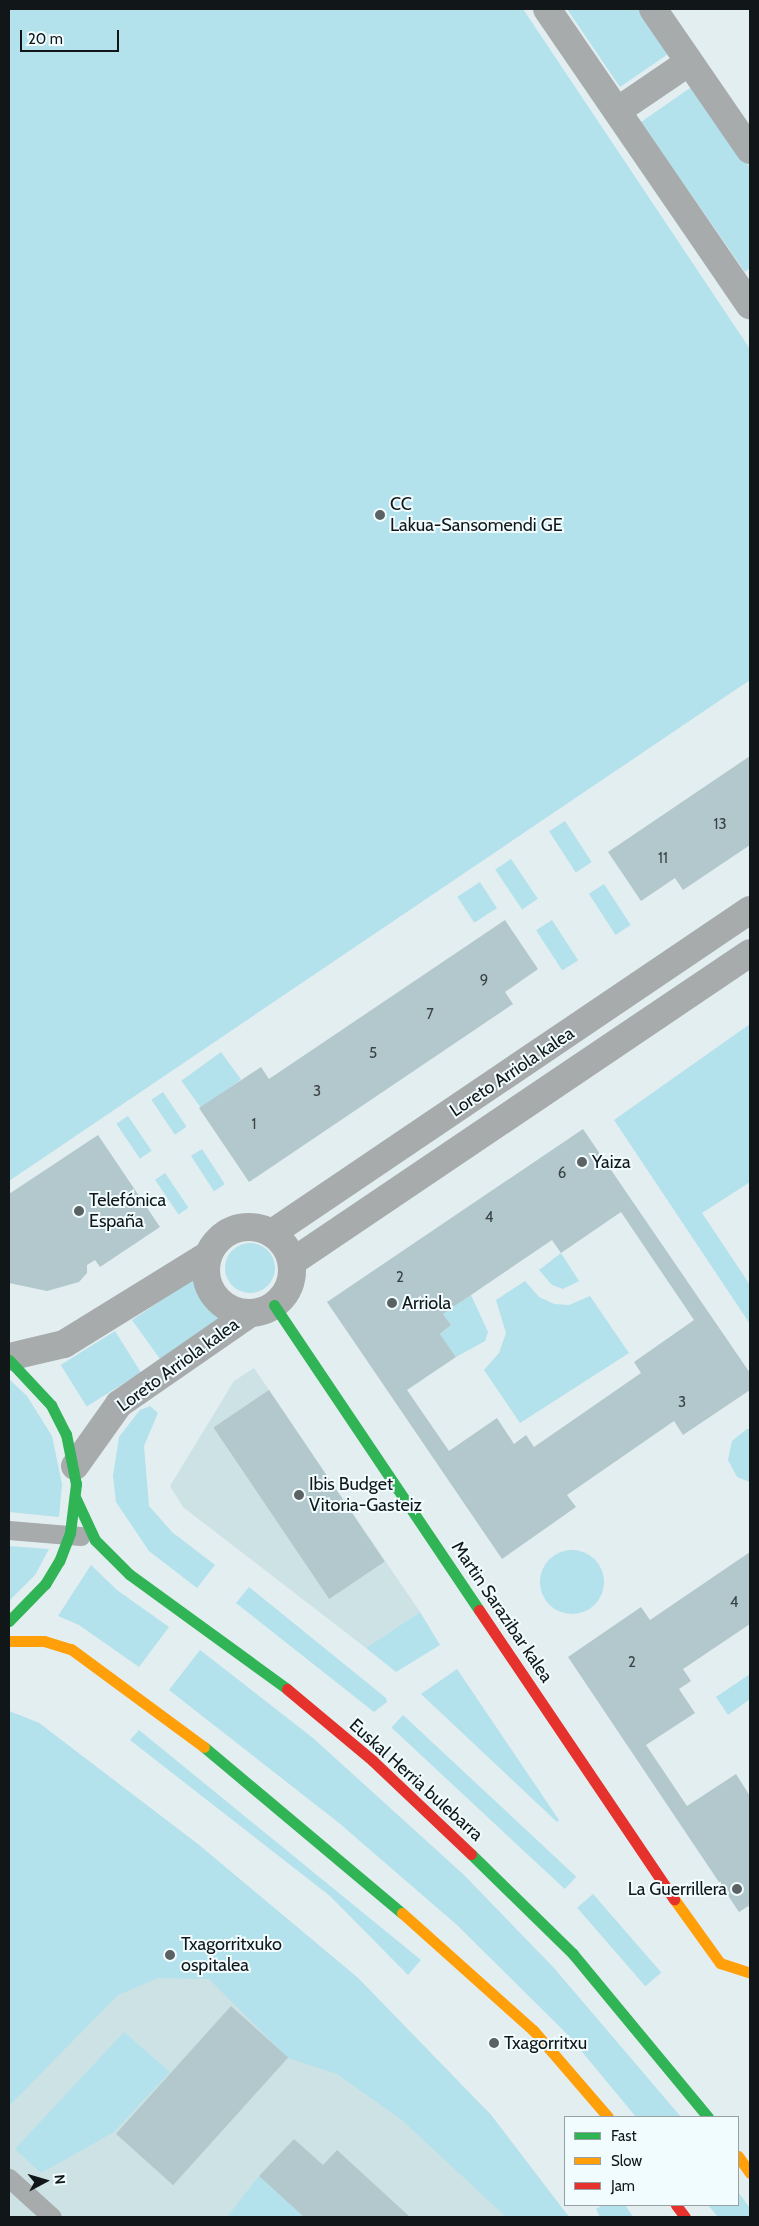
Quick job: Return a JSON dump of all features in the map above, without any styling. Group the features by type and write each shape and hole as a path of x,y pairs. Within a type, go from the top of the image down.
{"main road":[{"name":"Martin Sarazibar kalea","path":"262,1310 700,1938 720,1963 750,1973"},
{"path":"9,1358 51,1404 66,1434 75,1466 76,1499 70,1534 45,1584 9,1621"},
{"name":"Euskal Herria bulebarra","path":"76,1499 95,1540 129,1574 293,1694 435,1819 573,1954 707,2116"},
{"path":"9,1641 44,1641 71,1649 204,1747 487,1985 534,2030 607,2116"},
{"path":"739,2157 750,2173"},
{"path":"677,2206 685,2217"}],"street":[{"path":"548,9 749,301"},
{"path":"653,9 750,150"},
{"path":"618,111 689,62"},
{"name":"Loreto Arriola kalea","path":"272,1232 750,910"},
{"name":"Loreto Arriola kalea","path":"292,1262 750,953"},
{"path":"9,1358 64,1344 208,1255 223,1234 235,1228 261,1227 272,1232 285,1245 292,1262 290,1286 262,1310 229,1309 213,1295 206,1276 208,1255"},
{"name":"Loreto Arriola kalea","path":"75,1466 119,1404 262,1310"}],"lane":[{"path":"9,1530 70,1534 95,1540"},
{"path":"9,2178 52,2217"}],"shaded area":[{"name":"CC Lakua-Sansomendi GE","path":"9,9 523,9 750,349 750,680 9,1181"},
{"path":"567,9 641,9 671,52 620,87"},
{"path":"693,86 750,168 750,268 745,272 641,122"},
{"path":"565,821 592,862 576,872 549,831"},
{"path":"511,859 538,899 522,909 495,870"},
{"path":"480,882 497,908 474,923 457,897"},
{"path":"604,884 631,925 616,935 589,894"},
{"path":"552,920 578,960 562,971 536,930"},
{"path":"750,1024 750,1182 702,1213 750,1285 750,1324 614,1120"},
{"path":"221,1052 241,1080 201,1108 181,1081"},
{"path":"163,1092 186,1127 175,1135 151,1100"},
{"path":"128,1116 151,1151 140,1159 116,1124"},
{"path":"202,1149 225,1184 214,1191 191,1156"},
{"path":"165,1173 188,1208 179,1215 155,1180"},
{"path":"250,1243 264,1247 271,1254 275,1268 271,1282 264,1289 250,1293 236,1289 229,1282 225,1268 229,1254 236,1247"},
{"path":"561,1253 579,1281 563,1289 552,1285 539,1270"},
{"path":"196,1277 209,1304 223,1317 160,1359 132,1320"},
{"path":"525,1281 539,1297 554,1304 569,1305 590,1296 629,1353 520,1423 484,1370 499,1353 506,1333 496,1300"},
{"path":"471,1295 488,1332 485,1341 456,1357 440,1334 451,1325 443,1314"},
{"path":"115,1331 141,1373 87,1406 61,1365"},
{"path":"254,1368 420,1612 366,1648 183,1507 170,1486 234,1381"},
{"path":"9,1379 27,1396 52,1436 62,1484 59,1517 9,1512"},
{"path":"150,1406 158,1413 144,1446 149,1506 172,1532 215,1565 197,1588 149,1551 116,1502 113,1476 119,1437 140,1410"},
{"path":"747,1429 750,1429 750,1482 737,1477 728,1460 732,1441"},
{"path":"9,1546 49,1549 35,1575 9,1601"},
{"path":"572,1550 584,1553 595,1559 601,1570 604,1582 601,1594 595,1605 584,1611 572,1614 560,1611 549,1605 543,1594 540,1582 543,1570 549,1559 560,1553"},
{"path":"91,1565 117,1590 169,1627 139,1667 79,1625 58,1616"},
{"path":"249,1587 386,1698 387,1702 374,1712 236,1603"},
{"path":"420,1612 440,1645 396,1672 366,1648"},
{"path":"200,1650 313,1738 464,1875 554,1968 680,2116 635,2116 569,2036 457,1925 339,1823 169,1690"},
{"path":"457,1669 559,1820 557,1822 421,1694"},
{"path":"750,1674 750,1699 728,1715 716,1697"},
{"name":"Txagorritxuko ospitalea","path":"9,1711 39,1723 199,1845 358,1978 491,2115 569,2217 9,2217"},
{"path":"9,1711 39,1723 199,1845 358,1978 491,2115 569,2217 506,2217 403,2121 337,2074 288,2058 209,1979 158,1978 118,1995 9,2106"},
{"path":"403,1715 576,1877 565,1889 391,1727"},
{"path":"139,1730 421,1960 408,1975 330,1896 130,1740"},
{"path":"593,1894 661,1972 645,1986 577,1908"},
{"path":"124,2032 170,2072 114,2132 41,2173 15,2149"},
{"path":"259,2176 304,2217 227,2217"},
{"path":"739,2193 750,2208 750,2217 718,2217 709,2206 739,2206"},
{"path":"601,2206 626,2206 633,2217 600,2217 596,2209"}],"building":[{"path":"750,756 750,845 683,890 675,878 641,901 608,852"},
{"path":"505,920 538,969 505,992 513,1004 249,1182 199,1108 261,1067 269,1079"},
{"path":"583,1129 750,1373 750,1390 683,1435 674,1421 567,1495 576,1507 502,1559 327,1302","holes":["621,1212 694,1320 634,1362 641,1373 534,1447 526,1435 514,1444 497,1418 449,1451 407,1390 456,1357 440,1334 451,1325 443,1314 552,1240 561,1253"]},
{"name":"Telefónica España","path":"98,1135 160,1227 100,1267 95,1260 87,1265 87,1273 79,1282 47,1291 9,1283 9,1194"},
{"name":"Ibis Budget Vitoria-Gasteiz","path":"269,1390 385,1562 329,1599 213,1427"},
{"path":"750,1552 750,1624 683,1669 691,1681 679,1689 695,1713 646,1745 687,1806 736,1774 750,1796 750,1905 739,1912 568,1657 641,1607 650,1620"},
{"path":"231,2006 288,2058 173,2185 116,2134"},
{"path":"294,2139 323,2165 337,2150 410,2217 304,2217 259,2176"}],"traffic: fast":[{"path":"274,1305 479,1610"},
{"path":"9,1360 51,1405 66,1434 76,1484 70,1533 59,1561 45,1584 9,1621"},
{"path":"76,1499 95,1540 129,1574 287,1689"},
{"path":"204,1747 402,1913"},
{"path":"471,1854 573,1954 707,2116"}],"traffic: slow":[{"path":"9,1641 44,1641 71,1649 204,1747"},
{"path":"674,1899 720,1963 750,1973"},
{"path":"402,1913 533,2030 607,2116"},
{"path":"739,2157 750,2173"}],"traffic: jam":[{"path":"479,1610 674,1899"},
{"path":"287,1689 373,1761 471,1854"},
{"path":"677,2206 685,2217"}],"place":[{"name":"CC Lakua-Sansomendi GE","path":"380,515"},
{"name":"Yaiza","path":"582,1162"},
{"name":"Telefónica España","path":"79,1211"},
{"name":"Arriola","path":"392,1303"},
{"name":"Ibis Budget Vitoria-Gasteiz","path":"299,1495"},
{"name":"La Guerrillera","path":"737,1889"},
{"name":"Txagorritxuko ospitalea","path":"170,1955"},
{"name":"Txagorritxu","path":"494,2043"}]}
